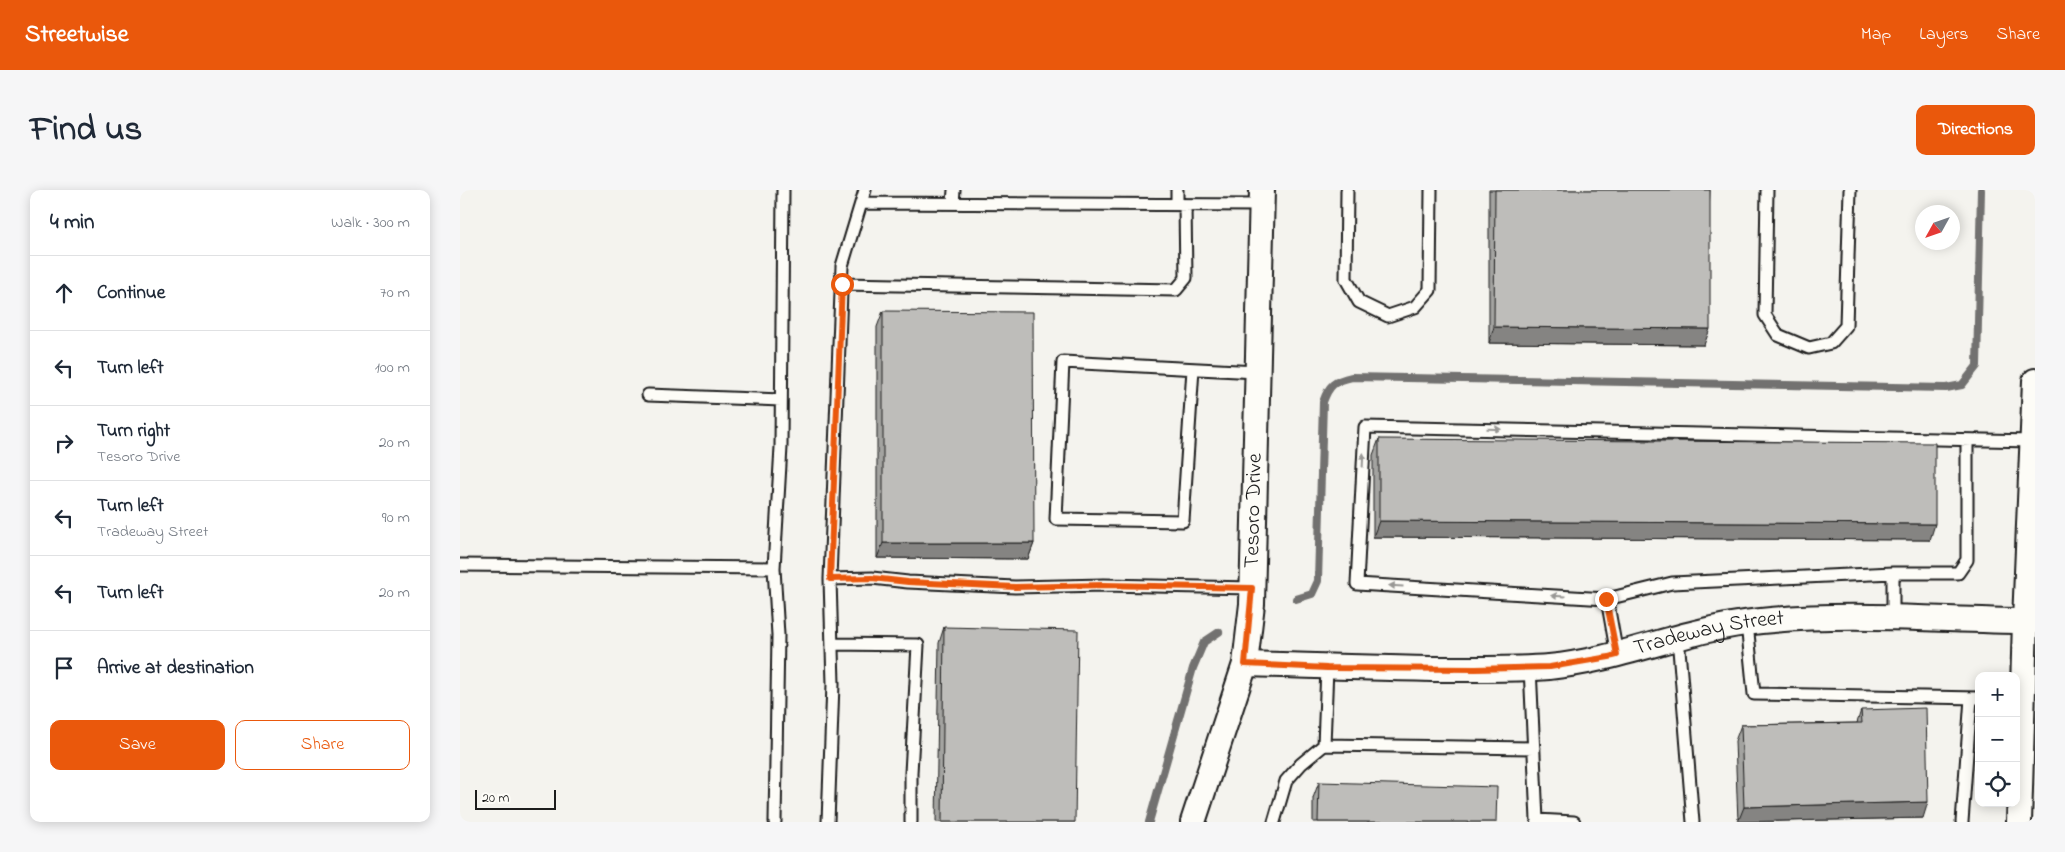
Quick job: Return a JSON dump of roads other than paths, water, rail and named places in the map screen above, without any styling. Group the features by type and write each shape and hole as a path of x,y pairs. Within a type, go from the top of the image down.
{"street":[{"name":"Tesoro Drive","path":"1193,822 1245,664 1252,588 1262,197"},
{"path":"2020,692 2030,622 2032,441 2035,381"},
{"name":"Tradeway Street","path":"1245,664 1327,668 1476,669 1550,667 1617,655 1696,632 1747,623 1824,617 2030,622"},
{"path":"2019,717 2019,822"}],"lane":[{"path":"775,822 778,636 774,568 781,446 783,190"},
{"path":"828,822 833,684 830,579 842,266 865,190"},
{"path":"953,203 954,190"},
{"path":"842,284 1176,290 1186,278 1181,204 1178,190"},
{"path":"1347,190 1346,279 1359,302 1388,316 1415,307 1430,290 1431,190"},
{"path":"1767,190 1765,316 1778,335 1809,348 1831,343 1846,326 1850,190"},
{"path":"861,203 1181,204 1262,197"},
{"path":"1193,369 1183,521 1056,519 1064,362 1257,372"},
{"path":"648,395 782,400"},
{"path":"1967,440 1967,560 1958,573 1893,573 1672,583 1606,599 1357,584 1364,427 2032,441"},
{"path":"460,565 774,568"},
{"path":"1893,573 1894,618"},
{"path":"830,579 872,578 908,582 1015,587 1104,585 1252,588"},
{"path":"1606,599 1617,655"},
{"path":"1747,623 1754,694 1975,698 1962,822"},
{"path":"1678,637 1693,822"},
{"path":"832,644 918,645 911,773 911,822"},
{"path":"1530,667 1537,820 1574,822"},
{"path":"1324,745 1327,668"},
{"path":"1274,822 1286,781 1301,764 1324,745 1534,748"}],"waterway":[{"path":"1296,599 1312,594 1318,581 1323,402 1328,391 1336,382 1352,377 1946,388 1962,385 1977,366 1981,190"},
{"path":"1149,822 1193,668 1204,642 1219,632"}]}
